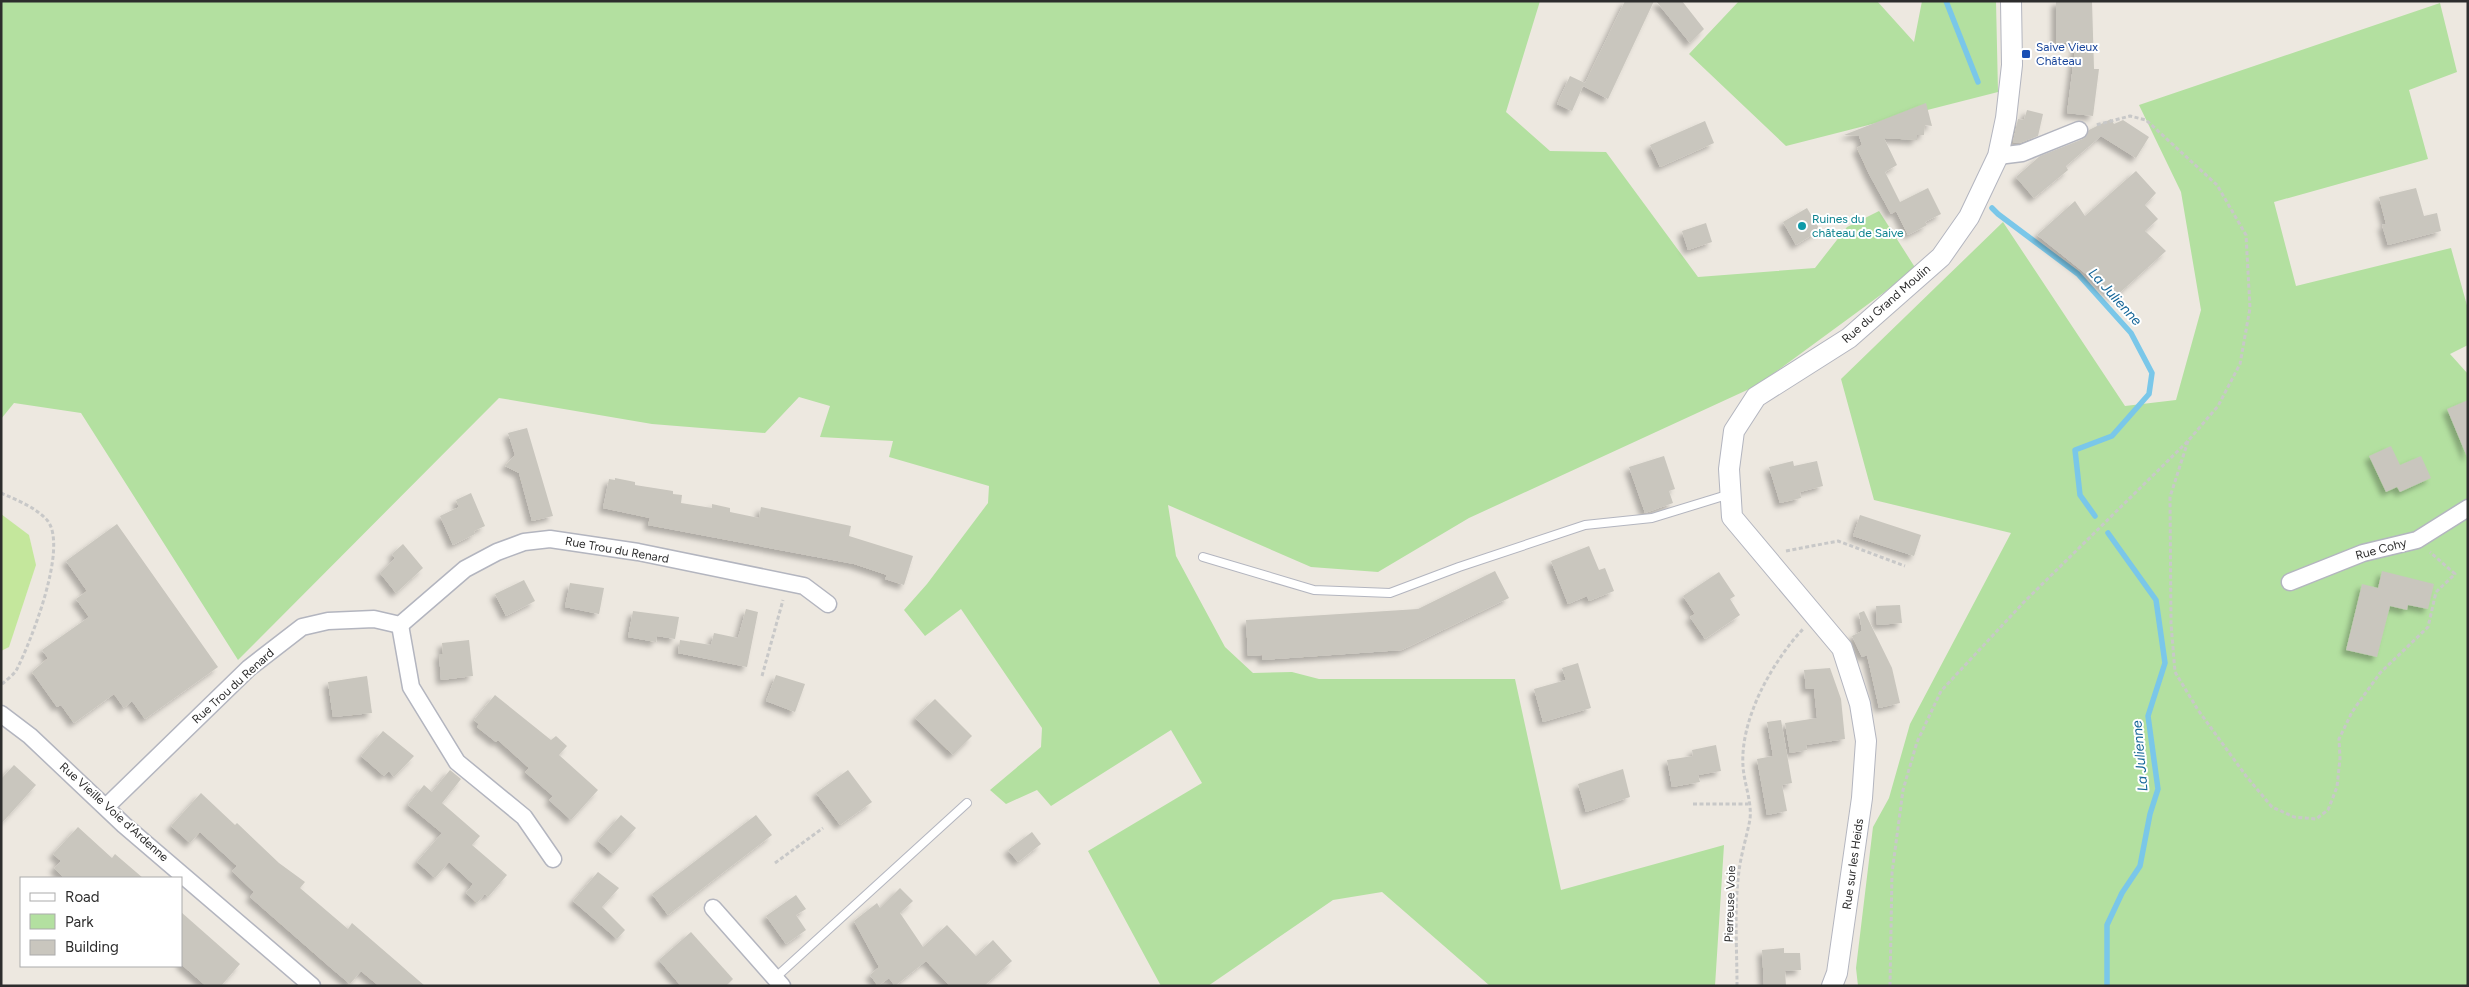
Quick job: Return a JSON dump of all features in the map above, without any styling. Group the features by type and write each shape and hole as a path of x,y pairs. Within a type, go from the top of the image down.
{"street":[{"name":"Rue du Grand Moulin","path":"1866,741 1860,704 1842,648 1732,517 1728,469 1734,431 1756,396 1849,338 1941,257 1969,217 1998,156 2006,118 2012,65 2011,1"},
{"path":"1998,156 2022,153 2079,130"},
{"name":"Rue Cohy","path":"2290,582 2363,553 2416,540 2468,508"},
{"name":"Rue Trou du Renard","path":"106,807 249,668 302,627 328,621 374,619 400,625 465,569 497,552 524,542 550,539 630,551 804,586 828,604"},
{"path":"400,625 411,687 457,762 524,818 553,859"},
{"name":"Rue Vieille Voie d'Ardenne","path":"1,714 30,736 106,807 312,986"},
{"name":"Rue sur les Heids","path":"1837,982 1862,798 1866,741"},
{"path":"713,908 779,982"}],"lane":[{"path":"1204,557 1314,590 1390,593 1585,525 1652,518 1730,494"},
{"path":"779,982 967,803"}],"path":[{"path":"1890,986 1892,873 1903,790 1917,742 1941,691 2023,602 2188,441 2218,406 2240,364 2250,308 2246,236 2217,185 2146,120 2130,116 2079,130"},
{"path":"2188,441 2170,497 2171,624 2176,672 2198,710 2246,776 2272,807 2294,817 2316,819 2328,810 2337,787 2340,758 2339,739 2352,712 2380,673 2428,627 2436,592 2455,574 2416,540"},
{"path":"1,493 28,506 48,521 54,540 47,593 16,670 1,685"},
{"path":"1771,563 1785,551 1838,541 1905,566"},
{"path":"762,676 789,583"},
{"name":"Pierreuse Voie","path":"1737,986 1739,871 1750,817 1743,765 1752,714 1768,676 1786,649 1816,617"},
{"path":"1693,804 1748,804"},
{"path":"774,863 824,828"}],"green space":[{"path":"1,1 1540,1 1506,112 1550,151 1606,152 1698,277 1815,268 1847,227 1879,211 1916,269 1758,385 1469,518 1378,572 1311,567 1168,505 1176,556 1225,647 1253,673 1292,672 1319,679 1515,679 1561,890 1724,845 1715,986 1490,986 1382,892 1333,900 1208,986 1161,986 1088,851 1202,783 1171,730 1051,806 1037,790 1006,804 990,790 1041,747 1042,728 961,609 925,636 904,610 927,584 988,503 989,486 889,457 893,441 820,437 830,406 799,397 765,433 652,424 499,398 238,660 81,413 14,403 1,419"},
{"path":"1739,1 1877,1 1914,42 1922,1 1996,1 1998,92 1786,146 1689,54"},
{"path":"2440,3 2457,72 2409,90 2428,159 2274,202 2296,286 2451,248 2468,309 2468,345 2450,354 2468,374 2468,986 1858,986 1856,968 1873,827 1889,798 1910,724 2011,533 1874,500 1841,379 2003,222 2125,406 2176,400 2201,310 2181,192 2139,105"},
{"path":"1,514 29,535 36,565 9,647 1,651"}],"building":[{"path":"1625,1 1654,1 1608,99 1583,86 1572,111 1557,104 1570,76 1585,83"},
{"path":"1656,1 1682,1 1704,29 1690,43"},
{"path":"2056,1 2092,1 2094,69 2099,69 2093,116 2067,113 2076,42 2056,43"},
{"path":"1926,103 1932,126 1925,125 1924,135 1917,135 1917,140 1884,138 1897,165 1885,172 1900,202 1928,188 1941,214 1925,222 1927,225 1908,235 1896,211 1891,214 1869,174 1857,148 1862,145 1859,136 1844,135"},
{"path":"2027,110 2043,114 2038,136 2019,143 2013,142 2018,119 2024,120"},
{"path":"2111,119 2114,124 2123,120 2149,137 2136,158 2101,136 2066,166 2068,170 2034,198 2016,177 2040,156 2083,139 2089,130"},
{"path":"1705,121 1714,143 1660,167 1650,145"},
{"path":"2136,171 2156,193 2145,205 2158,219 2145,231 2166,251 2115,297 2037,235 2075,201 2085,216"},
{"path":"2416,188 2424,216 2437,213 2441,231 2388,245 2382,225 2386,224 2379,197"},
{"name":"Ruines du château de Saive","path":"1807,208 1820,230 1796,245 1783,222"},
{"path":"1706,223 1712,242 1688,250 1682,231"},
{"path":"2468,400 2468,457 2467,457 2447,409"},
{"path":"527,428 553,516 532,521 519,473 505,466 515,455 508,433"},
{"path":"2391,446 2400,465 2421,456 2431,478 2400,492 2397,487 2386,492 2369,456"},
{"path":"1664,456 1675,489 1669,491 1673,503 1645,513 1629,467"},
{"path":"1793,461 1794,466 1817,461 1823,486 1800,492 1801,498 1780,503 1769,467"},
{"path":"615,478 635,482 635,485 673,491 673,494 682,495 681,503 712,508 712,504 730,508 730,512 759,518 761,507 851,526 849,536 913,556 904,585 885,579 887,575 854,564 648,525 650,518 603,508 609,479 615,480"},
{"path":"471,493 485,526 474,531 475,534 453,545 440,516 459,507 456,500"},
{"path":"1860,515 1921,535 1914,556 1853,536"},
{"path":"117,524 218,667 145,719 132,701 124,708 114,694 74,723 61,705 57,707 32,672 48,658 42,650 89,617 76,599 87,591 66,561"},
{"path":"403,544 423,568 396,593 380,573 395,558 392,554"},
{"path":"1589,546 1599,570 1605,568 1614,591 1589,601 1587,596 1568,604 1551,561"},
{"path":"1495,571 1509,598 1402,650 1262,660 1262,655 1248,656 1246,620 1418,609"},
{"path":"2382,571 2434,584 2428,609 2408,605 2407,610 2390,606 2377,657 2346,650 2362,584 2378,588"},
{"path":"1719,572 1735,596 1730,599 1740,615 1705,639 1690,617 1695,614 1683,596"},
{"path":"524,580 535,601 506,616 495,594"},
{"path":"570,583 604,588 599,614 565,607"},
{"path":"1900,605 1902,623 1877,625 1876,606"},
{"path":"746,609 758,612 747,667 678,653 680,640 711,645 714,633 738,638"},
{"path":"633,611 679,617 675,639 657,636 656,642 628,637"},
{"path":"1864,611 1892,668 1900,703 1879,708 1867,655 1862,657 1852,636 1862,631 1859,613"},
{"path":"469,640 473,676 441,680 439,654 443,654 442,643"},
{"path":"1578,663 1591,708 1543,722 1534,689 1566,680 1562,668"},
{"path":"1830,668 1841,699 1845,739 1806,745 1807,750 1790,753 1785,723 1817,718 1814,689 1806,689 1804,670"},
{"path":"776,675 805,684 795,712 766,701"},
{"path":"367,676 372,713 333,717 328,682"},
{"path":"495,695 551,740 556,736 567,746 559,755 598,790 571,820 549,800 553,796 525,772 529,768 498,740 496,742 477,727 479,724 474,720"},
{"path":"935,699 972,736 953,755 915,718"},
{"path":"1781,720 1792,783 1782,785 1787,811 1767,815 1757,759 1773,756 1767,722"},
{"path":"383,731 414,756 394,777 389,771 384,776 361,756"},
{"path":"1716,745 1721,771 1698,775 1700,782 1672,787 1667,760 1693,756 1692,750"},
{"path":"14,765 36,785 1,824 1,779"},
{"path":"1623,769 1630,797 1586,812 1578,784"},
{"path":"450,770 461,779 442,803 480,836 472,845 507,875 488,897 485,894 477,903 466,893 473,884 449,862 435,878 417,862 442,833 408,805 424,785 432,792"},
{"path":"848,770 872,802 840,825 816,793"},
{"path":"201,793 235,825 237,823 279,863 305,882 300,888 348,929 352,923 425,986 379,986 361,971 350,984 331,968 250,897 254,892 232,871 237,866 200,832 190,843 171,826"},
{"path":"621,815 636,828 613,854 598,841"},
{"path":"756,815 772,835 668,915 652,894"},
{"path":"78,827 112,858 115,854 142,877 63,877 54,868 61,861 53,854"},
{"path":"1032,832 1041,844 1018,862 1008,850"},
{"path":"598,872 619,888 602,907 625,930 617,939 573,901"},
{"path":"900,888 913,901 900,913 923,947 947,925 976,956 993,940 1012,961 984,986 950,986 926,961 895,986 889,978 878,986 870,975 879,967 854,921 877,903 880,908"},
{"path":"796,895 806,909 796,915 806,930 786,944 766,916"},
{"path":"182,913 240,964 221,986 206,986 182,965"},
{"path":"691,932 733,979 726,986 681,986 659,960"},
{"path":"1784,948 1784,953 1800,953 1801,970 1785,971 1786,986 1764,986 1762,950"}],"waterway":[{"name":"La Julienne","path":"1946,1 1978,82"},
{"name":"La Julienne","path":"1992,208 2078,274 2131,333 2152,373 2149,394 2112,436 2075,450 2080,495 2095,516"},
{"name":"La Julienne","path":"2107,986 2107,925 2122,893 2140,866 2150,814 2158,789 2148,716 2165,663 2156,600 2108,533"}],"place":[{"name":"Saive Vieux Château","path":"2026,54"},
{"name":"Ruines du château de Saive","path":"1802,226"}]}
